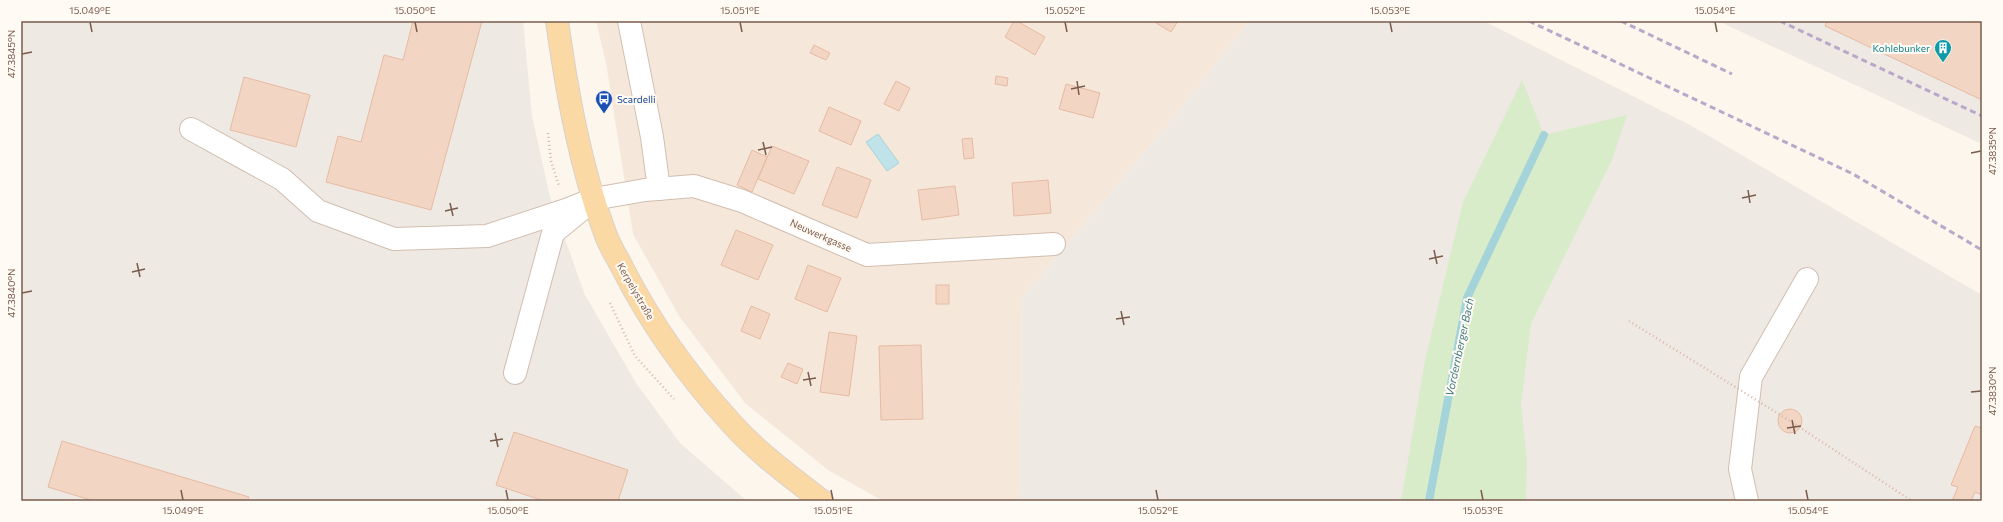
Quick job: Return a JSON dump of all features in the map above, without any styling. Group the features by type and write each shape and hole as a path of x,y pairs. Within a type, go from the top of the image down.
{"main road":[{"name":"Kerpelystraße","path":"557,21 575,122 594,199 605,235 644,309 697,382 733,425 780,468 822,501"}],"street":[{"path":"630,21 652,137 659,189"},
{"name":"Neuwerkgasse","path":"191,129 282,179 318,211 394,239 487,236 566,210 594,199 659,189 694,186 742,201 867,256 1054,244"},
{"path":"515,373 553,233 594,199"},
{"path":"1747,501 1740,469 1751,377 1807,279"}],"path":[{"path":"1630,321 1790,421 1912,501"}],"shaded area":[{"path":"21,21 523,21 532,116 550,197 585,295 636,383 680,443 747,501 21,501"},
{"path":"596,21 1250,21 1164,129 1022,298 1020,501 883,501 828,470 745,403 679,316 633,234 606,63"},
{"path":"1250,21 1484,21 1690,125 1982,295 1982,501 1020,501 1022,298 1164,129"},
{"path":"1718,21 1982,21 1982,144"}],"green space":[{"path":"1522,80 1544,135 1627,115 1612,160 1531,324 1521,404 1527,461 1526,501 1401,501 1425,360 1463,202"}],"water":[{"path":"878,134 899,163 887,171 866,142"}],"building":[{"path":"413,21 482,21 431,210 326,182 338,136 361,142 384,55 403,60"},
{"path":"1014,21 1017,21 1045,37 1035,55 1005,37"},
{"path":"1157,21 1178,21 1171,32 1156,23"},
{"name":"Kohlebunker","path":"1827,21 1982,21 1982,100 1825,26"},
{"path":"814,45 830,53 826,60 810,53"},
{"path":"996,76 1008,78 1007,86 995,84"},
{"path":"244,77 310,95 296,147 230,130"},
{"path":"896,81 910,88 899,111 884,104"},
{"path":"1066,84 1100,93 1093,118 1059,109"},
{"path":"829,107 861,121 851,145 819,131"},
{"path":"972,138 974,158 964,159 962,139"},
{"path":"772,146 809,161 794,194 758,179"},
{"path":"752,150 767,157 752,192 737,185"},
{"path":"837,167 871,180 857,218 822,205"},
{"path":"1048,180 1051,213 1014,216 1012,183"},
{"path":"955,186 959,215 922,220 918,190"},
{"path":"736,230 773,245 758,280 721,265"},
{"path":"808,265 841,278 827,312 795,299"},
{"path":"936,285 949,285 949,304 936,304"},
{"path":"751,306 770,314 760,339 741,331"},
{"path":"829,332 857,336 849,396 820,392"},
{"path":"921,345 923,419 881,420 879,346"},
{"path":"788,363 803,369 797,384 781,377"},
{"path":"1790,409 1798,413 1802,421 1798,429 1790,433 1782,429 1778,421 1782,413"},
{"path":"1975,426 1982,428 1982,495 1975,492 1971,501 1952,501 1958,487 1951,485"},
{"path":"514,432 628,470 618,501 544,501 496,485"},
{"path":"62,441 249,497 247,501 94,501 48,487"}],"waterway":[{"name":"Vordernberger Bach","path":"1429,501 1467,298 1544,135"}],"railway":[{"path":"1529,21 1853,174 1982,250"},
{"path":"1621,21 1732,74"},
{"path":"1780,21 1982,116"}],"place":[{"name":"Kohlebunker","path":"1943,63"},
{"name":"Scardelli","path":"604,114"}]}
